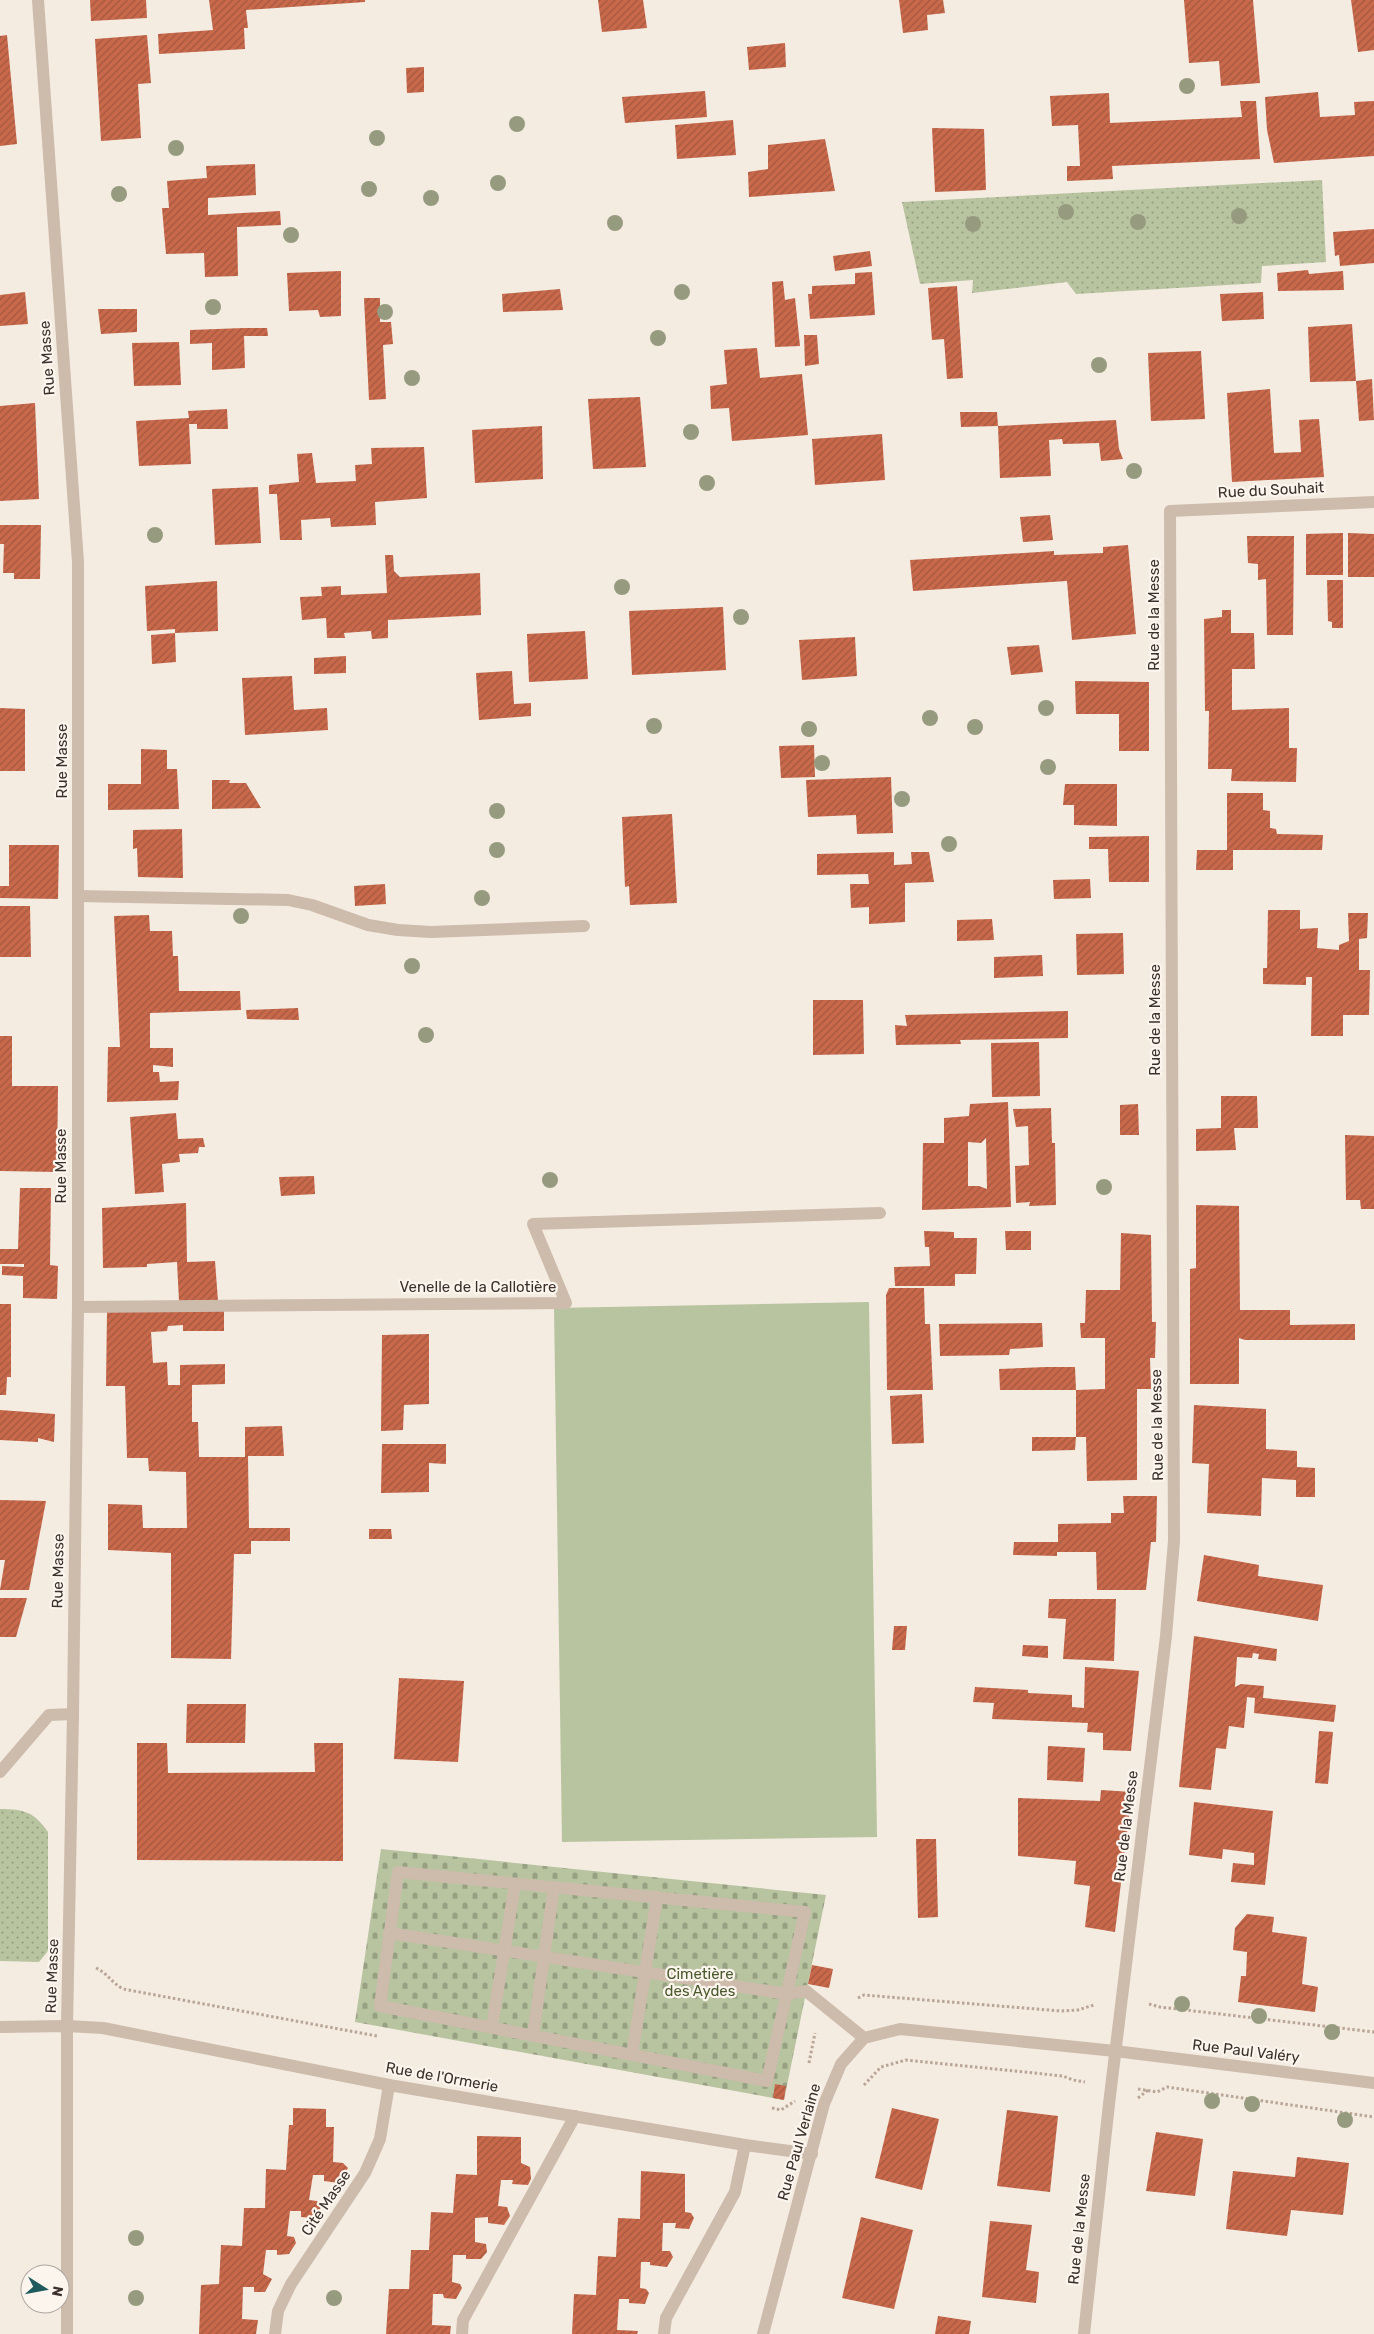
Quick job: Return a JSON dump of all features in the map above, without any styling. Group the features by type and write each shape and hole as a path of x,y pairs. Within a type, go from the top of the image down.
{"street":[{"name":"Rue Masse","path":"38,0 78,562 78,1307 73,1714 66,2026 67,2334"},
{"name":"Rue du Souhait","path":"1170,511 1374,502"},
{"name":"Rue de la Messe","path":"1084,2334 1121,1998 1166,1636 1174,1542 1170,511"},
{"path":"78,896 288,900 368,925 430,932 584,926"},
{"name":"Venelle de la Callotière","path":"78,1307 566,1303 533,1224 880,1212"},
{"path":"0,1772 49,1715 73,1714"},
{"path":"398,1872 515,1884 805,1912 767,2081 380,2006 398,1872"},
{"path":"492,2027 515,1884"},
{"path":"533,2035 554,1887"},
{"path":"632,2055 657,1897"},
{"path":"389,1933 787,1994 806,1991 864,2038 900,2029 1115,2051"},
{"name":"Rue de l'Ormerie","path":"0,2027 66,2026 103,2028 389,2085 745,2145 812,2154"},
{"name":"Rue Paul Verlaine","path":"764,2334 824,2104 841,2064 864,2038"},
{"name":"Rue Paul Valéry","path":"1115,2051 1374,2083"},
{"name":"Cité Masse","path":"275,2334 278,2311 291,2284 365,2173 380,2139 389,2085"},
{"path":"462,2334 463,2320 575,2116"},
{"path":"664,2334 666,2318 735,2192 745,2145"}],"path":[{"path":"68,1968 97,1969 106,1974 112,1982 123,1989 378,2036"},
{"path":"809,2067 821,2003 830,1998 854,2000 864,1995 1061,2011 1093,2006 1104,1997 1121,1998 1160,2007 1374,2032"},
{"path":"862,2087 881,2067 906,2060 1063,2076 1073,2080 1157,2092 1167,2087 1374,2118"},
{"path":"771,2108 781,2110 798,2099"}],"green space":[{"path":"1322,180 1326,262 1262,266 1261,283 1076,294 1067,282 972,293 973,280 920,284 902,202"},
{"path":"869,1302 877,1837 562,1842 554,1308"},
{"path":"0,1809 28,1813 38,1820 48,1832 48,1951 39,1962 0,1961"},
{"name":"Cimetière des Aydes","path":"381,1849 826,1895 784,2100 355,2022"}],"building":[{"path":"90,0 146,0 147,18 91,21"},
{"path":"209,0 365,0 365,2 246,10 248,28 244,28 245,49 159,54 158,34 213,30"},
{"path":"598,0 643,0 647,28 602,32"},
{"path":"899,0 943,0 945,13 927,15 928,30 903,33"},
{"path":"1184,0 1253,0 1260,83 1221,86 1219,61 1189,63"},
{"path":"1351,0 1374,0 1374,50 1358,52"},
{"path":"7,35 17,144 0,146 0,36"},
{"path":"147,35 151,83 138,84 141,138 101,141 95,39"},
{"path":"785,43 786,67 749,70 747,47"},
{"path":"424,67 424,92 407,93 406,68"},
{"path":"705,91 707,117 625,123 622,97"},
{"path":"1318,92 1320,117 1355,115 1354,102 1374,101 1374,156 1274,163 1267,130 1265,97"},
{"path":"1109,93 1110,123 1242,117 1240,101 1256,101 1260,159 1112,166 1113,179 1067,181 1067,166 1080,166 1078,125 1052,126 1050,96"},
{"path":"733,120 736,155 677,159 675,125"},
{"path":"932,128 984,129 986,190 935,192"},
{"path":"825,139 835,191 749,197 748,172 768,169 768,145"},
{"path":"255,164 256,195 208,198 208,215 280,211 281,225 237,227 238,276 205,277 204,253 166,254 162,208 169,208 167,181 207,178 206,166"},
{"path":"1374,229 1374,263 1340,266 1339,255 1335,256 1333,232"},
{"path":"870,251 872,266 835,271 833,256"},
{"path":"1308,270 1309,274 1343,271 1344,290 1278,291 1277,273"},
{"path":"341,271 341,316 320,317 318,310 289,311 287,273"},
{"path":"872,272 875,315 810,319 808,294 812,294 812,286 855,284 855,273"},
{"path":"783,281 785,300 795,298 800,346 775,347 772,282"},
{"path":"957,286 963,378 947,379 944,339 932,340 928,288"},
{"path":"560,289 563,310 503,312 502,294"},
{"path":"25,292 28,324 0,326 0,295"},
{"path":"1263,292 1264,319 1222,321 1220,294"},
{"path":"364,298 380,298 380,322 391,322 393,344 383,345 386,399 369,400"},
{"path":"98,309 137,309 137,332 101,334"},
{"path":"1352,324 1356,381 1310,382 1308,327"},
{"path":"267,328 268,336 244,336 245,368 212,370 212,343 190,344 190,330"},
{"path":"804,335 817,335 819,364 805,366"},
{"path":"179,342 181,385 134,386 132,343"},
{"path":"757,348 760,378 802,374 808,435 732,441 729,408 711,409 710,386 727,384 724,350"},
{"path":"1201,351 1205,419 1151,421 1148,353"},
{"path":"1372,379 1374,420 1359,421 1356,381"},
{"path":"1270,389 1274,453 1301,452 1299,420 1319,419 1324,477 1232,482 1227,393"},
{"path":"640,397 646,467 593,469 588,399"},
{"path":"35,403 39,499 0,501 0,406"},
{"path":"227,409 228,429 197,429 197,424 189,424 191,464 139,466 136,421 189,418 188,411"},
{"path":"960,412 997,412 998,426 961,427"},
{"path":"1116,420 1119,449 1123,459 1101,461 1099,443 1063,444 1062,439 1049,440 1051,476 1000,478 998,426"},
{"path":"542,426 543,479 475,483 472,430"},
{"path":"882,434 885,480 815,485 812,439"},
{"path":"424,447 427,498 375,502 376,525 331,527 330,518 301,520 302,540 280,540 277,494 269,494 269,485 299,482 297,454 312,453 316,483 356,481 355,465 372,464 371,448"},
{"path":"258,487 261,543 215,545 212,489"},
{"path":"1050,515 1053,540 1023,542 1020,517"},
{"path":"0,525 41,525 40,579 14,579 14,573 3,573 4,544 0,544"},
{"path":"1343,533 1343,575 1306,575 1306,534"},
{"path":"1348,533 1374,534 1374,577 1348,577"},
{"path":"1247,536 1294,536 1293,635 1267,635 1266,579 1258,580 1258,564 1248,563"},
{"path":"1128,545 1136,634 1072,640 1067,581 913,591 910,560 1054,551 1054,555 1103,553 1103,547"},
{"path":"385,555 393,555 394,571 400,577 480,573 481,615 388,620 388,638 372,639 371,631 344,633 345,638 327,638 326,618 302,620 300,597 322,596 321,587 341,586 341,595 387,593"},
{"path":"1327,580 1343,580 1343,628 1332,628 1332,622 1328,621"},
{"path":"217,581 218,631 175,633 175,629 147,631 145,586"},
{"path":"723,607 726,670 632,675 629,611"},
{"path":"1222,610 1231,610 1231,633 1254,633 1255,669 1232,669 1232,710 1289,708 1289,748 1297,748 1296,782 1231,781 1232,769 1208,769 1209,711 1205,711 1204,619 1222,617"},
{"path":"585,631 588,679 529,682 527,634"},
{"path":"175,633 176,662 152,664 151,635"},
{"path":"855,637 857,676 802,680 799,640"},
{"path":"1039,645 1043,672 1011,675 1007,647"},
{"path":"346,656 346,673 314,674 314,658"},
{"path":"512,671 514,704 531,703 531,716 479,720 476,673"},
{"path":"292,676 294,710 327,708 328,730 245,735 242,678"},
{"path":"1075,681 1149,682 1149,751 1119,751 1119,714 1076,714"},
{"path":"0,708 25,709 25,771 0,771"},
{"path":"814,745 815,777 781,778 779,746"},
{"path":"141,749 167,750 167,769 177,769 179,809 108,810 108,784 141,784"},
{"path":"891,777 893,833 857,834 856,815 808,817 806,780"},
{"path":"212,780 230,780 229,783 246,783 261,808 212,809"},
{"path":"1065,784 1117,784 1117,826 1074,825 1074,805 1063,805"},
{"path":"1227,793 1263,793 1263,810 1270,811 1270,828 1276,829 1277,834 1323,835 1322,850 1233,850 1233,870 1196,870 1197,850 1227,850"},
{"path":"672,814 677,903 630,905 629,886 625,887 622,817"},
{"path":"182,829 183,878 138,877 137,848 133,849 133,830"},
{"path":"1149,836 1149,882 1109,882 1108,849 1089,849 1089,837"},
{"path":"9,845 59,845 58,899 0,898 0,886 9,886"},
{"path":"894,852 894,865 912,864 911,852 929,852 934,882 905,883 905,922 869,924 869,907 851,908 850,884 869,884 868,874 817,875 817,854"},
{"path":"1090,879 1091,898 1054,899 1053,880"},
{"path":"385,884 386,904 355,906 354,886"},
{"path":"0,906 30,906 31,957 0,957"},
{"path":"1268,910 1300,910 1300,929 1318,928 1317,948 1339,950 1339,945 1349,941 1348,913 1368,913 1367,938 1359,939 1359,970 1370,970 1369,1015 1343,1015 1343,1036 1311,1036 1312,977 1306,977 1306,985 1263,984 1263,968 1267,968"},
{"path":"149,915 150,931 172,931 173,956 178,956 179,991 240,991 241,1010 150,1013 150,1048 173,1048 173,1067 153,1065 153,1072 159,1072 160,1082 179,1081 178,1100 107,1102 108,1047 120,1047 114,916"},
{"path":"992,919 994,940 957,941 957,920"},
{"path":"1123,933 1124,974 1077,975 1076,934"},
{"path":"1042,955 1043,976 994,978 994,957"},
{"path":"813,1000 863,1000 864,1054 813,1055"},
{"path":"298,1008 299,1020 247,1019 246,1010"},
{"path":"1068,1011 1068,1038 960,1040 961,1044 896,1045 895,1025 907,1026 905,1015"},
{"path":"0,1036 12,1036 12,1086 58,1086 57,1172 0,1171"},
{"path":"1039,1042 1040,1096 992,1097 991,1043"},
{"path":"1221,1096 1257,1096 1258,1128 1234,1128 1236,1150 1196,1151 1196,1129 1221,1128"},
{"path":"1008,1102 1011,1207 922,1210 923,1143 944,1143 944,1118 969,1116 970,1104","holes":["986,1138 987,1189 979,1186 968,1186 968,1142 981,1143"]},
{"path":"1138,1104 1139,1135 1120,1135 1120,1105"},
{"path":"1051,1108 1052,1143 1055,1143 1056,1205 1029,1206 1030,1202 1016,1203 1015,1166 1029,1165 1028,1126 1016,1127 1013,1109"},
{"path":"176,1113 178,1139 203,1138 205,1147 199,1147 198,1153 179,1154 180,1162 162,1164 164,1192 135,1194 130,1117"},
{"path":"1345,1135 1374,1136 1374,1209 1361,1209 1360,1200 1346,1200"},
{"path":"314,1176 315,1194 281,1196 279,1177"},
{"path":"20,1188 51,1188 50,1265 58,1266 57,1299 23,1298 23,1276 2,1275 2,1266 24,1267 24,1264 0,1264 0,1249 18,1249"},
{"path":"186,1203 187,1262 215,1261 218,1301 179,1301 177,1262 147,1264 147,1267 103,1268 102,1208"},
{"path":"1196,1205 1239,1206 1240,1310 1290,1310 1290,1325 1355,1324 1355,1340 1245,1340 1239,1338 1239,1384 1190,1384 1190,1269 1196,1268"},
{"path":"924,1231 954,1232 954,1238 977,1238 976,1274 955,1274 955,1286 895,1286 894,1267 930,1266 929,1247 925,1247"},
{"path":"1005,1231 1031,1231 1031,1250 1006,1250"},
{"path":"1121,1233 1151,1235 1152,1322 1156,1322 1155,1358 1150,1358 1151,1389 1137,1389 1137,1480 1087,1481 1086,1437 1076,1437 1076,1390 1105,1389 1105,1338 1081,1338 1080,1323 1085,1323 1086,1290 1120,1290"},
{"path":"889,1288 924,1288 925,1324 930,1324 933,1390 887,1390 886,1295"},
{"path":"0,1304 11,1304 11,1377 7,1377 6,1395 0,1395"},
{"path":"224,1310 224,1331 183,1331 183,1325 168,1326 167,1331 151,1332 153,1363 167,1362 168,1385 180,1385 180,1365 225,1364 225,1384 192,1385 192,1422 198,1422 199,1457 245,1457 245,1427 282,1426 284,1456 248,1456 249,1528 290,1528 290,1541 251,1541 251,1554 234,1554 231,1659 171,1658 171,1553 108,1550 108,1504 142,1505 143,1528 187,1528 186,1472 149,1471 148,1458 127,1458 125,1386 106,1386 107,1312"},
{"path":"1042,1323 1043,1347 1010,1349 1009,1355 940,1356 939,1324"},
{"path":"429,1334 429,1404 404,1405 403,1430 381,1431 382,1335"},
{"path":"1075,1367 1076,1390 1000,1390 999,1369"},
{"path":"922,1394 924,1443 892,1444 890,1396"},
{"path":"1194,1405 1266,1409 1266,1449 1297,1451 1297,1467 1315,1468 1315,1497 1296,1497 1296,1480 1262,1478 1261,1516 1207,1513 1209,1464 1192,1463"},
{"path":"0,1410 55,1414 54,1442 38,1438 38,1442 0,1440"},
{"path":"1032,1437 1076,1437 1075,1450 1032,1451"},
{"path":"382,1444 446,1444 446,1464 429,1463 429,1492 381,1493"},
{"path":"1123,1496 1157,1496 1156,1542 1151,1542 1146,1590 1097,1590 1096,1552 1057,1552 1057,1556 1013,1555 1014,1542 1058,1542 1058,1524 1111,1523 1111,1513 1124,1513"},
{"path":"0,1500 46,1501 29,1590 0,1590 5,1560 0,1560"},
{"path":"369,1529 391,1529 392,1539 369,1539"},
{"path":"1204,1555 1259,1565 1258,1576 1323,1585 1318,1621 1197,1601"},
{"path":"0,1598 27,1598 16,1637 0,1637"},
{"path":"1049,1599 1116,1599 1114,1661 1063,1659 1066,1619 1048,1618"},
{"path":"894,1626 907,1626 905,1650 892,1650"},
{"path":"1194,1636 1277,1649 1276,1661 1258,1659 1259,1654 1253,1653 1252,1658 1237,1657 1235,1687 1241,1684 1264,1686 1263,1698 1336,1705 1334,1722 1254,1713 1255,1698 1247,1697 1244,1728 1229,1726 1226,1749 1216,1748 1211,1790 1179,1787"},
{"path":"1023,1645 1048,1646 1048,1658 1022,1656"},
{"path":"1085,1667 1139,1671 1131,1751 1103,1750 1103,1733 1087,1732 1088,1723 992,1719 994,1703 973,1702 975,1687 1028,1690 1028,1693 1072,1695 1072,1707 1084,1708"},
{"path":"399,1678 464,1681 458,1762 394,1759"},
{"path":"187,1704 246,1704 245,1743 186,1743"},
{"path":"1319,1731 1333,1732 1328,1784 1315,1783"},
{"path":"137,1743 167,1743 168,1773 315,1772 314,1743 343,1743 343,1861 137,1860"},
{"path":"1048,1746 1085,1748 1083,1782 1047,1780"},
{"path":"1101,1790 1132,1792 1115,1932 1085,1927 1090,1886 1074,1884 1076,1861 1018,1856 1018,1798 1100,1801"},
{"path":"1194,1802 1273,1811 1265,1885 1231,1882 1233,1863 1254,1865 1254,1853 1223,1849 1222,1859 1189,1855"},
{"path":"916,1839 936,1839 938,1917 918,1918"},
{"path":"1247,1914 1274,1917 1272,1932 1307,1937 1302,1984 1318,1987 1315,2012 1238,2002 1241,1976 1246,1976 1247,1952 1233,1950 1235,1928"},
{"path":"812,1965 833,1969 829,1988 808,1984"},
{"path":"775,2084 786,2086 784,2100 773,2098"},
{"path":"293,2108 326,2109 326,2127 334,2127 333,2162 343,2163 348,2168 339,2183 324,2181 324,2175 313,2175 309,2200 317,2201 322,2206 313,2218 301,2217 301,2211 290,2211 287,2236 294,2237 296,2243 289,2254 277,2255 277,2250 266,2250 263,2274 272,2279 265,2292 254,2292 254,2287 243,2287 242,2319 258,2320 256,2334 199,2334 201,2285 219,2284 221,2245 242,2246 244,2208 265,2208 266,2169 286,2170 289,2125 293,2125"},
{"path":"892,2108 939,2119 922,2190 875,2178"},
{"path":"1007,2110 1058,2116 1050,2192 997,2186"},
{"path":"1156,2132 1203,2139 1195,2196 1146,2191"},
{"path":"477,2136 521,2137 521,2163 530,2167 531,2179 528,2185 512,2184 513,2180 501,2180 498,2206 507,2207 510,2216 504,2225 488,2223 488,2217 475,2218 475,2242 486,2244 487,2252 481,2259 466,2259 466,2255 453,2255 452,2282 460,2284 462,2288 456,2299 444,2298 443,2294 433,2294 432,2325 451,2326 450,2334 386,2334 389,2289 409,2289 411,2250 429,2250 431,2212 453,2213 456,2174 477,2175"},
{"path":"1297,2157 1349,2163 1343,2215 1291,2210 1287,2236 1226,2229 1233,2171 1295,2177"},
{"path":"641,2171 685,2174 685,2212 691,2213 694,2218 689,2229 675,2228 676,2223 663,2223 662,2251 670,2251 673,2257 667,2267 650,2265 650,2262 641,2262 640,2288 646,2289 649,2293 645,2304 629,2303 629,2299 619,2299 617,2330 638,2331 637,2334 572,2334 574,2294 596,2295 598,2256 616,2257 618,2218 640,2219"},
{"path":"861,2217 913,2230 894,2309 842,2298"},
{"path":"990,2221 1032,2225 1026,2270 1039,2272 1036,2303 982,2297"},
{"path":"938,2316 971,2321 969,2334 935,2334"}]}
